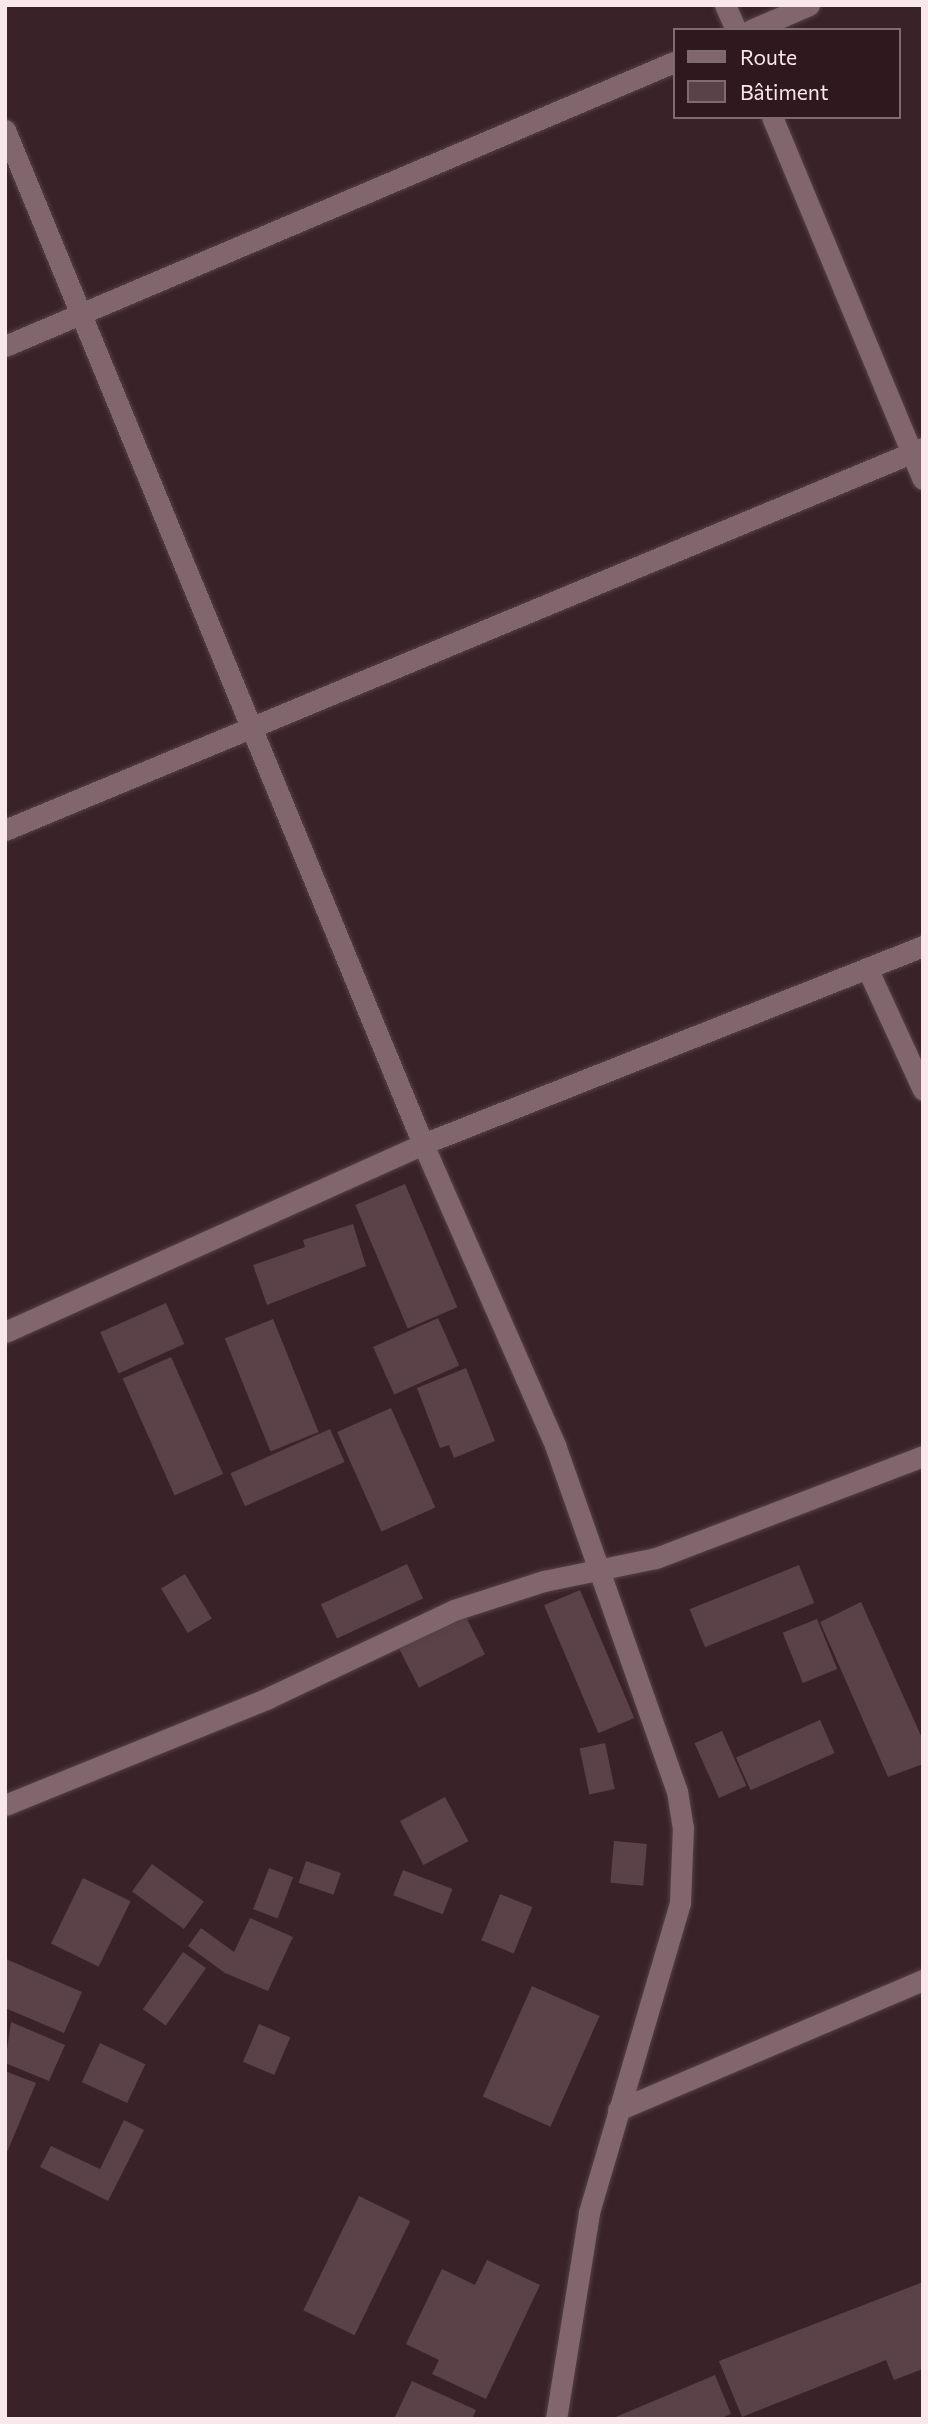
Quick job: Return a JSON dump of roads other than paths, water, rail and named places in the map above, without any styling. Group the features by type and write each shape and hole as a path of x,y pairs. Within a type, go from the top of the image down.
{"street":[{"path":"725,5 735,28"},
{"path":"756,28 809,5"},
{"path":"5,345 673,62"},
{"path":"773,119 917,450 923,479"},
{"path":"5,131 254,727 423,1144 555,1445 597,1571 665,1748 683,1827 678,1915 589,2213 556,2419"},
{"path":"5,830 917,450"},
{"path":"5,1332 423,1144 923,946"},
{"path":"867,968 923,1090"},
{"path":"5,1805 268,1698 454,1610 597,1571 656,1558 923,1456"},
{"path":"618,2110 923,1980"}]}
